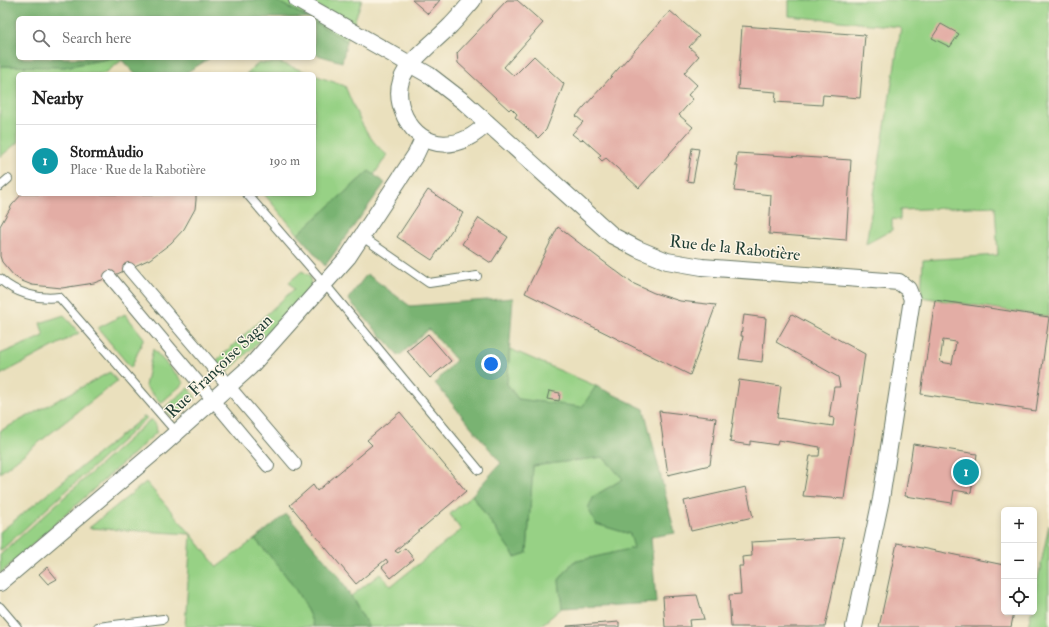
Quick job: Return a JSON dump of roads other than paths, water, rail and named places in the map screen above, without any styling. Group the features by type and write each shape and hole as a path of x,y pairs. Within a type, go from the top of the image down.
{"street":[{"name":"Rue de la Rabotière","path":"297,0 429,75 488,123 613,236 638,249 667,261 702,267 899,282 908,289 912,298 881,500 854,627"},
{"path":"473,0 453,24 411,64 401,81 399,93 400,104 409,124 424,139 437,143 456,142 474,135 488,123"},
{"name":"Rue Françoise Sagan","path":"0,583 229,387 292,320 348,257 416,154 424,139"},
{"path":"129,269 296,464"},
{"path":"110,277 268,466"}],"lane":[{"path":"0,186 8,179"},
{"path":"249,196 324,283 480,470"},
{"path":"361,236 429,283 477,276"},
{"path":"0,279 26,294 45,299 59,297 177,433"},
{"path":"0,607 16,627"},
{"path":"98,627 133,625 163,619"}],"place":[{"name":"StormAudio","path":"966,472"}]}
